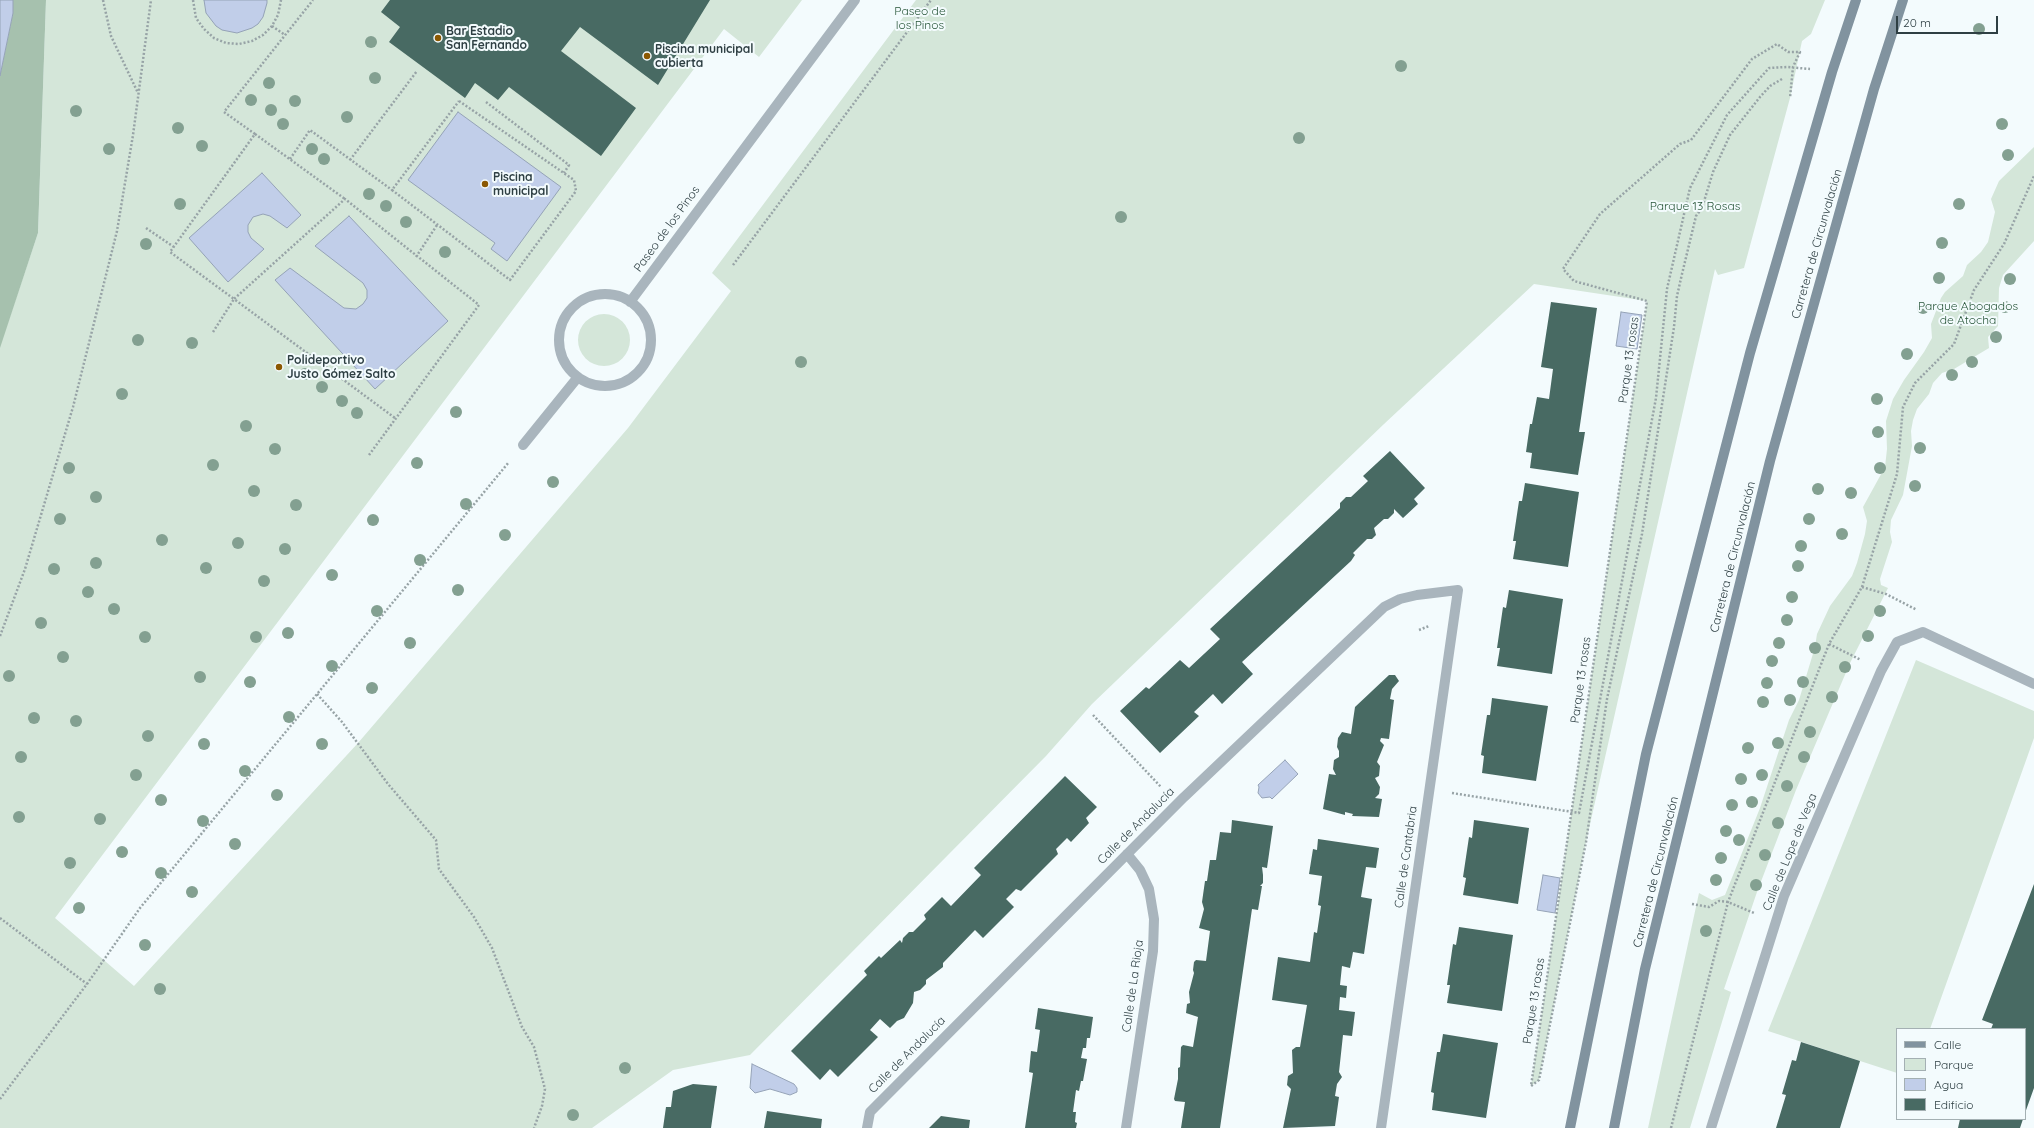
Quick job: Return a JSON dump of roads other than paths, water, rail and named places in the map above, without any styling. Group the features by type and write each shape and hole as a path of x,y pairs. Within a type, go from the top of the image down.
{"main road":[{"path":"1570,1128 1646,754 1750,353 1832,72 1856,0"},
{"name":"Carretera de Circunvalación","path":"1614,1128 1645,969 1770,461 1874,89 1904,0"}],"street":[{"name":"Paseo de los Pinos","path":"630,302 855,0"},
{"path":"600,294 616,295 630,302 642,313 649,327 651,343 647,360 638,373 624,382 609,386 593,385 578,378 567,366 561,352 560,336 563,321 573,308 585,299 600,294"},
{"path":"523,445 578,378"},
{"name":"Calle de Andalucía","path":"867,1128 870,1112 1184,797 1384,607 1400,599 1417,595 1458,590"},
{"name":"Calle de Cantabria","path":"1381,1128 1458,590"},
{"name":"Calle de Lope de Vega","path":"1711,1128 1787,889 1881,671 1897,642 1923,632 2034,684"},
{"name":"Calle de La Rioja","path":"1126,1128 1152,951 1154,919 1149,889 1140,870 1127,854"}],"water":[{"path":"0,0 13,0 13,13 0,76"},
{"path":"204,0 267,0 267,3 263,17 258,24 252,28 237,33 222,30 216,26 206,13"},
{"name":"Piscina municipal","path":"458,112 561,187 507,261 491,249 495,243 408,180"},
{"path":"262,173 301,215 287,228 270,216 263,214 253,217 248,225 248,232 251,238 264,249 228,282 189,238"},
{"path":"349,216 448,321 375,389 275,280 290,268 344,308 356,309 363,304 367,298 367,290 363,283 315,246"},
{"path":"1621,312 1642,315 1637,349 1616,346"},
{"path":"1285,760 1298,774 1272,799 1270,797 1262,798 1258,793 1258,785"},
{"path":"1543,875 1560,878 1555,913 1537,910"},
{"path":"752,1064 794,1084 797,1088 797,1092 790,1095 770,1089 755,1093 750,1088"}],"place":[{"name":"Bar Estadio San Fernando","path":"438,38"},
{"name":"Piscina municipal cubierta","path":"647,56"},
{"name":"Piscina municipal","path":"485,184"},
{"name":"Polideportivo Justo Gómez Salto","path":"279,367"}],"park label":[{"name":"Parque 13 Rosas","path":"1695,206"},
{"name":"Parque Abogados de Atocha","path":"1968,313"}]}
